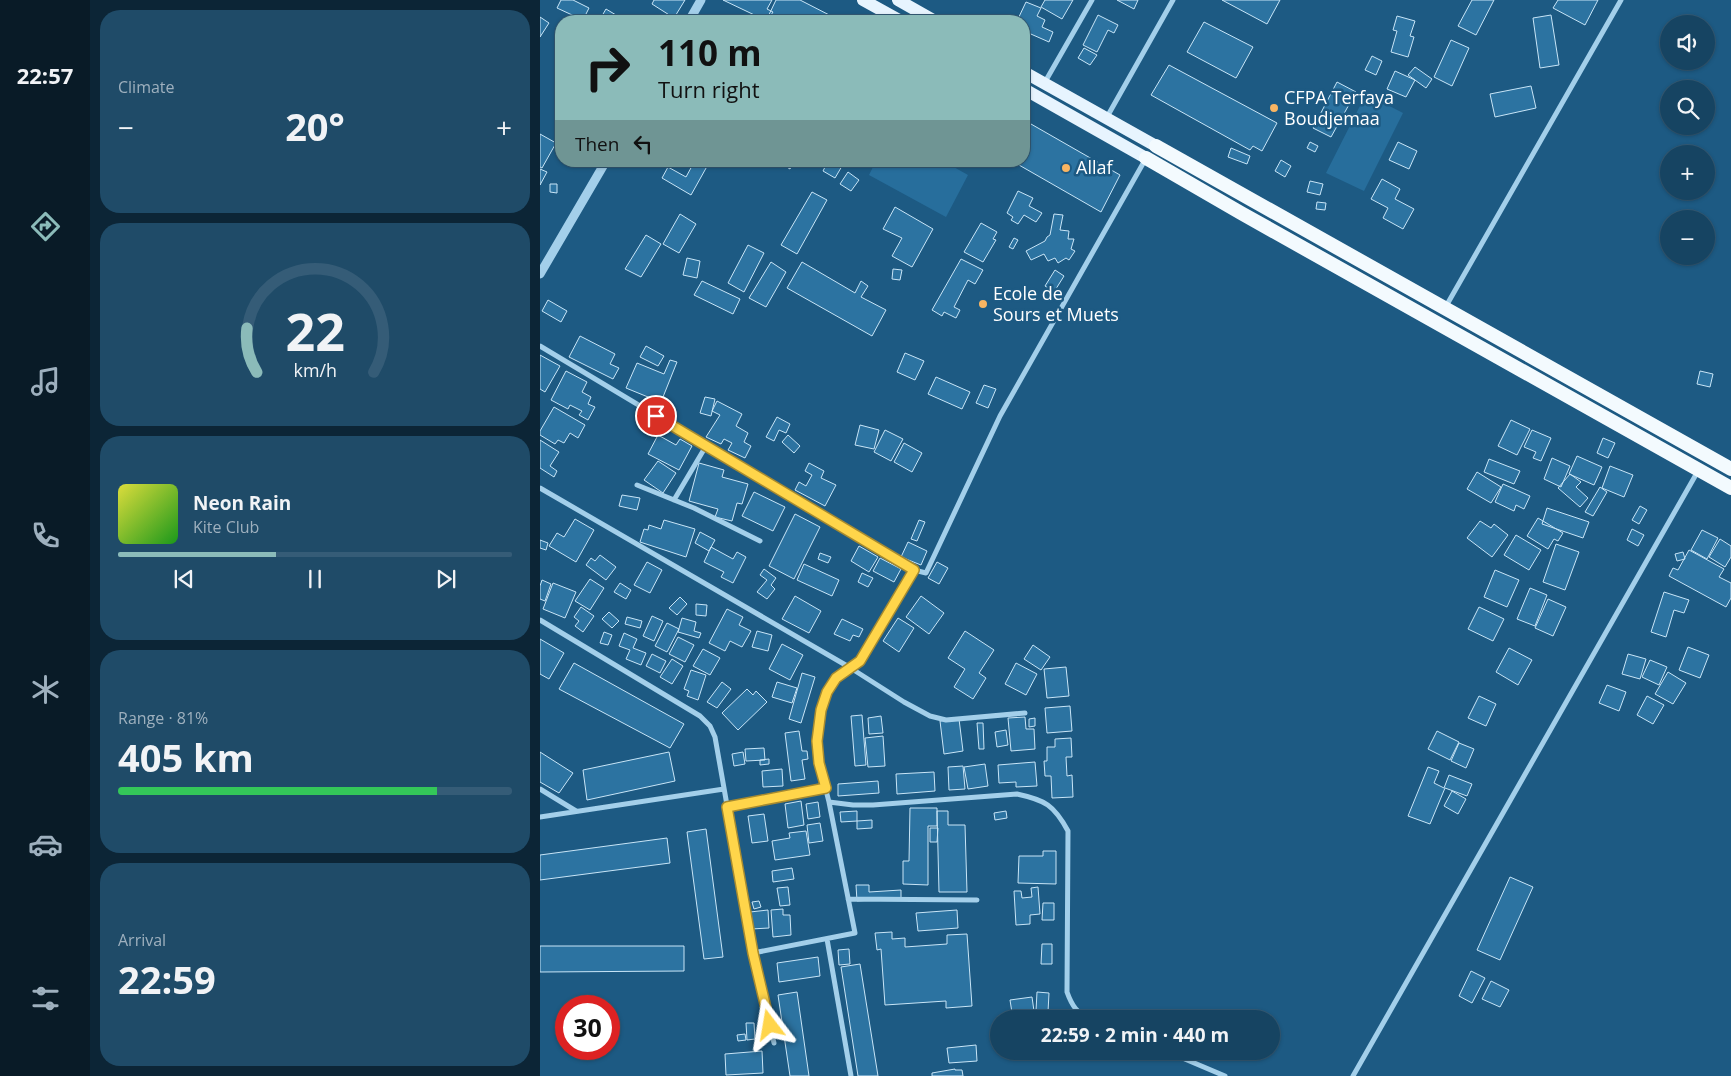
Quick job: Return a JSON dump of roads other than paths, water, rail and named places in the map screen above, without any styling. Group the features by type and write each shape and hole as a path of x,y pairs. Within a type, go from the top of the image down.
{"highway":[{"path":"1156,146 1731,470"},
{"path":"1146,158 1731,488"}],"main road":[{"path":"863,0 890,15"},
{"path":"898,0 924,15"},
{"path":"1030,76 1156,146"},
{"path":"1030,92 1146,158"}],"street":[{"path":"692,15 701,0"},
{"path":"1044,84 1092,0"},
{"path":"1106,118 1173,0"},
{"path":"1445,309 1621,0"},
{"path":"540,346 914,570 926,573 1000,416 1146,158"},
{"path":"540,274 602,167"},
{"path":"674,500 706,446"},
{"path":"1353,1076 1699,470"},
{"path":"638,484 694,508 760,541"},
{"path":"540,488 930,716 946,720 1025,713"},
{"path":"753,953 855,933 829,802 819,763 818,749 821,710 827,692 836,678 860,661 914,570"},
{"path":"540,620 700,716 710,726 715,736 753,953 774,1043"},
{"path":"727,807 826,788"},
{"path":"540,789 577,812"},
{"path":"540,817 724,789"},
{"path":"829,802 873,805 1017,794 1040,799 1059,815 1068,831 1067,992 1072,1006 1076,1010"},
{"path":"848,900 978,900"},
{"path":"827,939 851,1076"},
{"path":"1187,1060 1224,1076"}],"place":[{"name":"CFPA Terfaya Boudjemaa","path":"1274,108"},
{"name":"Allaf","path":"1066,168"},
{"name":"Ecole de Sours et Muets","path":"983,304"}]}
